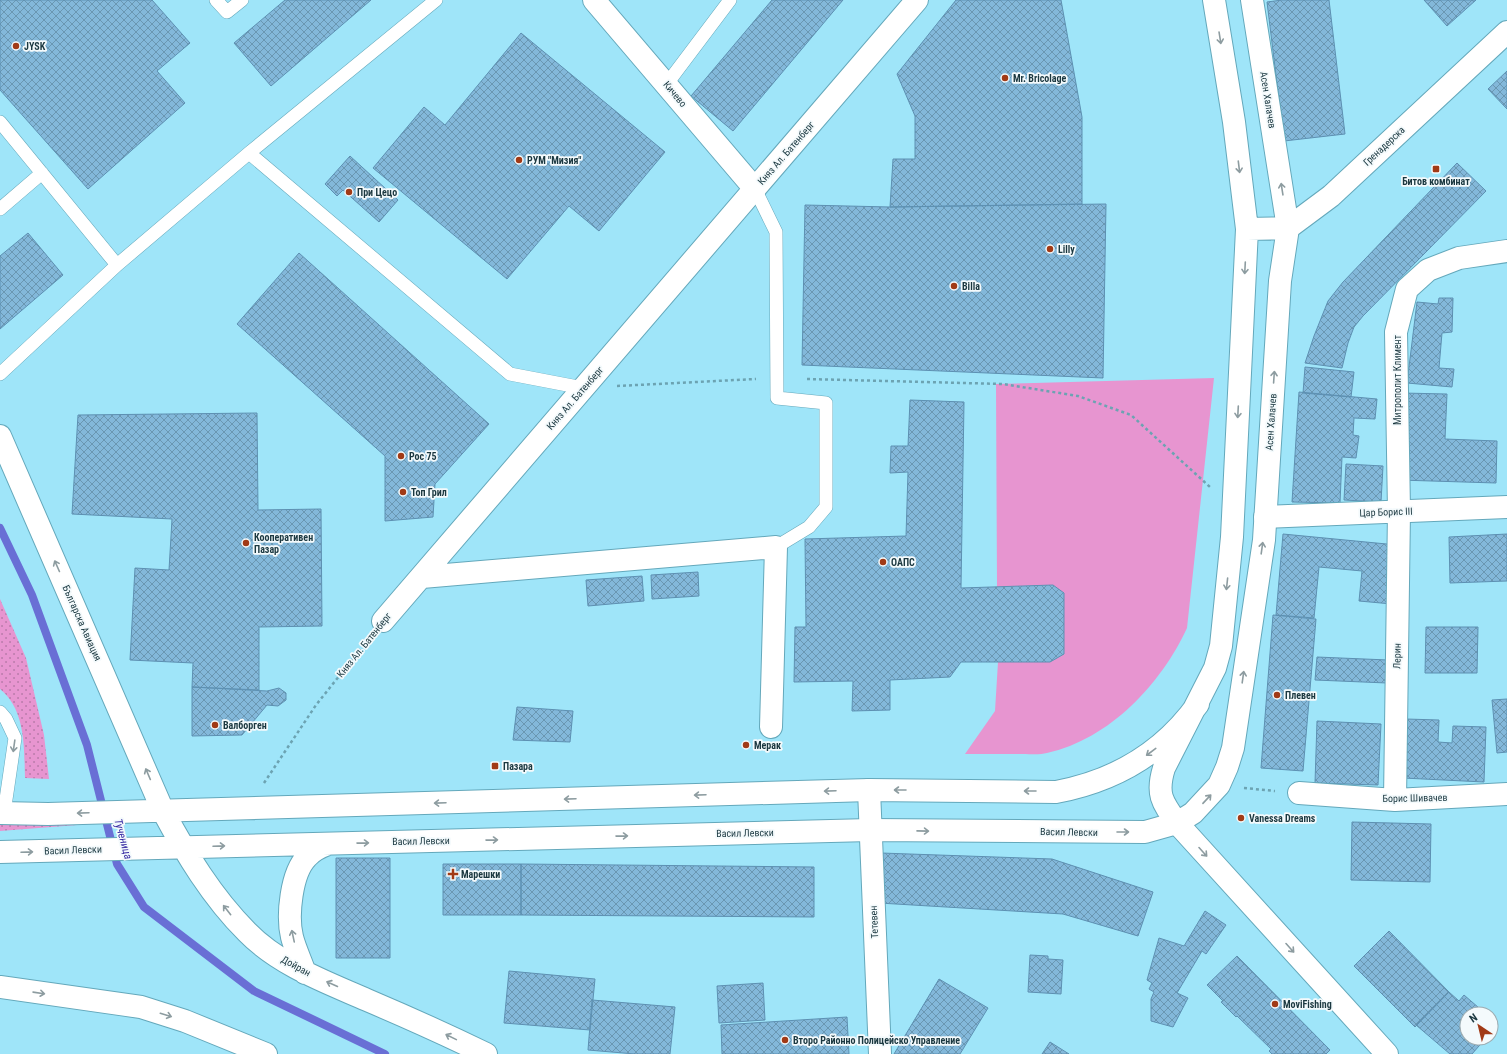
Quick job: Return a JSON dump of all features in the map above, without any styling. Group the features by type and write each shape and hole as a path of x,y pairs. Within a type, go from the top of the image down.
{"street":[{"name":"Кичево","path":"594,0 755,189"},
{"name":"Княз Ал. Батенберг","path":"383,620 422,577 917,0"},
{"path":"1214,0 1234,122 1247,229 1233,510 1221,646 1215,668 1198,704 1164,768 1161,779 1160,794 1163,803 1177,823 1387,1054"},
{"name":"Асен Халачев","path":"1177,823 1193,813 1219,785 1233,748 1264,540 1280,281 1288,228 1252,0"},
{"name":"Гренадерска","path":"1288,228 1331,196 1507,32"},
{"path":"1247,229 1288,228"},
{"name":"Митрополит Климент","path":"1399,511 1396,332 1407,289 1428,270 1459,258 1507,251"},
{"name":"Българска Авиация","path":"0,436 163,810"},
{"name":"Цар Борис III","path":"1265,517 1507,507"},
{"name":"Лерин","path":"1395,800 1399,511"},
{"path":"422,577 776,548 771,727"},
{"path":"2,813 48,814 868,790 1056,792 1079,788 1104,779 1150,754 1185,722 1198,704"},
{"name":"Тетевен","path":"868,790 880,1054"},
{"name":"Борис Шивачев","path":"1300,793 1395,800 1507,794"},
{"name":"Дойран","path":"163,810 182,848 205,880 247,933 274,954 305,973 436,1030 486,1054"},
{"name":"Васил Левски","path":"0,852 870,830 1145,832 1177,823"},
{"path":"305,973 292,938 290,915 292,895 298,874 306,857 317,848 329,844"},
{"path":"0,987 142,1008 185,1021 266,1054"}],"lane":[{"path":"216,0 227,12 242,0"},
{"path":"0,374 117,265 249,153 436,0"},
{"path":"666,85 730,0"},
{"path":"0,122 117,265"},
{"path":"249,153 510,374 583,388"},
{"path":"0,210 42,173"},
{"path":"755,189 776,232 777,398 826,403 826,507 809,527 776,548"},
{"path":"0,712 6,719 15,738 2,813"}],"path":[{"path":"583,388 777,378 1003,384 1078,396 1131,415 1162,442 1233,510"},
{"name":"Княз Ал. Батенберг","path":"247,808 316,704 383,620"},
{"path":"1219,785 1300,793"}],"shaded area":[{"path":"1214,378 1187,628 1163,669 1131,706 1112,722 1092,735 1070,746 1041,754 965,754 995,711 998,662 1050,662 1064,654 1064,593 1052,585 997,587 996,384"},
{"path":"0,599 26,658 44,735 49,779 25,778 24,742 19,718 15,708 0,689"},
{"path":"90,821 90,824 0,831 0,825"}],"building":[{"path":"0,0 152,0 190,43 157,71 185,103 88,189 0,90"},
{"path":"285,0 371,0 271,86 234,43"},
{"path":"772,0 843,0 733,131 691,96"},
{"path":"956,0 1061,0 1082,117 1082,204 890,207 893,159 915,159 915,116 897,74"},
{"path":"1282,0 1329,0 1345,134 1284,141 1267,2"},
{"path":"1424,0 1476,0 1447,26"},
{"name":"РУМ \"Мизия\"","path":"521,33 665,152 599,231 569,206 507,279 373,168 424,107 445,125"},
{"path":"1507,71 1507,109 1488,89"},
{"path":"350,156 398,200 379,222 343,190 337,196 325,184"},
{"path":"1457,163 1486,191 1363,316 1354,327 1348,343 1342,368 1305,363 1328,301 1343,282"},
{"name":"Billa","path":"1106,204 1103,378 802,365 805,205 890,207"},
{"path":"28,233 63,275 0,329 0,256"},
{"path":"299,253 489,424 435,484 433,517 385,521 385,456 237,324"},
{"path":"1439,298 1453,298 1452,332 1442,333 1439,368 1454,369 1452,387 1407,383 1417,302 1438,304"},
{"path":"1305,367 1354,372 1351,397 1303,393"},
{"path":"1299,392 1377,399 1375,419 1354,418 1353,435 1359,436 1356,458 1342,457 1340,503 1292,502"},
{"path":"1402,393 1447,394 1445,439 1497,441 1496,483 1399,480"},
{"name":"ОАПС","path":"910,400 964,402 961,588 1053,585 1064,593 1064,654 1050,662 961,662 950,677 890,680 890,710 852,711 853,681 794,682 795,627 806,627 805,539 906,536 908,472 890,473 891,446 908,446"},
{"name":"Кооперативен Пазар","path":"257,413 258,510 321,509 322,626 259,627 259,690 192,687 193,663 130,660 135,568 169,570 172,519 72,514 78,415"},
{"path":"1346,464 1383,466 1381,502 1344,500"},
{"path":"1283,534 1397,545 1392,604 1359,601 1362,571 1319,567 1314,618 1276,615"},
{"path":"1507,534 1507,581 1450,583 1449,537"},
{"path":"698,572 699,596 652,599 651,575"},
{"path":"642,576 644,601 588,606 586,580"},
{"path":"1273,615 1316,619 1303,771 1261,768"},
{"path":"1426,627 1478,627 1477,673 1425,673"},
{"path":"1317,657 1388,660 1387,683 1315,680"},
{"path":"192,687 267,691 279,688 286,693 286,700 278,706 267,705 242,735 192,736"},
{"path":"1507,699 1507,752 1497,753 1492,700"},
{"path":"517,707 573,711 570,742 513,740"},
{"path":"1406,719 1439,720 1438,742 1452,743 1453,726 1486,727 1484,782 1403,778"},
{"path":"1317,721 1381,724 1378,785 1315,783"},
{"path":"1352,822 1431,824 1430,882 1351,880"},
{"path":"881,853 1052,859 1153,892 1138,936 1063,914 879,903"},
{"path":"336,858 390,858 390,958 336,958"},
{"path":"443,864 521,864 521,915 443,915"},
{"path":"521,864 814,867 814,917 521,915"},
{"path":"1205,911 1226,925 1206,954 1202,951 1177,993 1188,998 1173,1027 1151,1021 1151,999 1154,992 1149,989 1152,983 1147,980 1159,938 1184,946"},
{"path":"1389,931 1449,992 1415,1027 1354,966"},
{"path":"1030,955 1048,956 1048,959 1063,960 1061,994 1028,992"},
{"path":"1237,956 1330,1050 1326,1054 1272,1054 1269,1051 1271,1049 1221,1002 1223,1001 1207,985"},
{"path":"509,971 595,979 590,1030 504,1023"},
{"path":"939,979 988,1008 960,1054 894,1054"},
{"path":"763,983 765,1020 719,1023 717,986"},
{"path":"1449,992 1459,1001 1464,995 1477,1006 1459,1006 1459,1046 1479,1046 1472,1054 1450,1054 1416,1025"},
{"path":"592,1000 675,1007 670,1054 635,1054 588,1050"},
{"name":"Второ Районно Полицейско Управление","path":"847,1017 849,1054 722,1054 721,1025"},
{"path":"1050,1042 1069,1054 1042,1054"}],"waterway":[{"name":"Тученица","path":"0,528 32,595 87,745 117,864 144,907 254,991 385,1054"}],"place":[{"name":"JYSK","path":"16,46"},
{"name":"Mr. Bricolage","path":"1005,78"},
{"name":"РУМ \"Мизия\"","path":"519,160"},
{"name":"Битов комбинат","path":"1436,169"},
{"name":"При Цецо","path":"349,192"},
{"name":"Lilly","path":"1050,249"},
{"name":"Billa","path":"954,286"},
{"name":"Рос 75","path":"401,456"},
{"name":"Топ Грил","path":"403,492"},
{"name":"Кооперативен Пазар","path":"246,543"},
{"name":"ОАПС","path":"883,562"},
{"name":"Плевен","path":"1277,695"},
{"name":"Валборген","path":"215,725"},
{"name":"Мерак","path":"746,745"},
{"name":"Пазара","path":"495,766"},
{"name":"Vanessa Dreams","path":"1241,818"},
{"name":"Марешки","path":"453,874"},
{"name":"MoviFishing","path":"1275,1004"},
{"name":"Второ Районно Полицейско Управление","path":"785,1040"}]}
